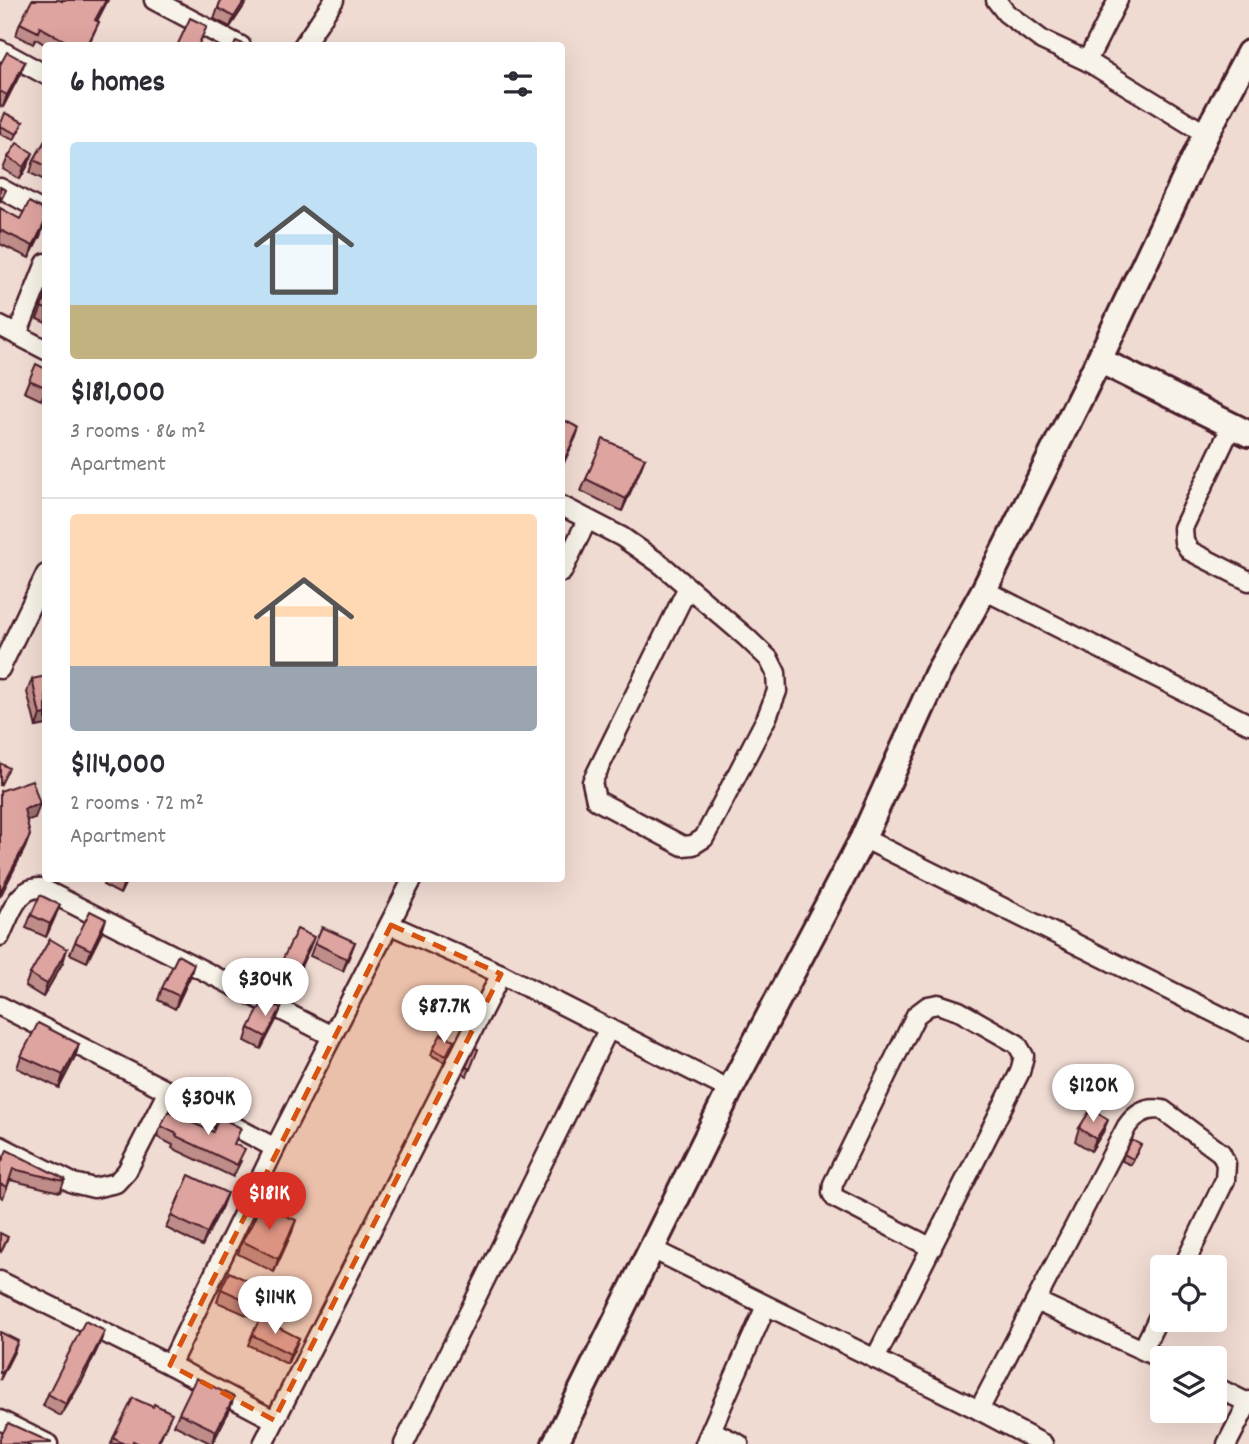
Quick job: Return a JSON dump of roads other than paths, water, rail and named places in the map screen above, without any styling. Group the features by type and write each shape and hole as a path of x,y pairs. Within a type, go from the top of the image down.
{"street":[{"path":"154,0 233,42"},
{"path":"306,42 334,0"},
{"path":"996,0 1006,13 1042,40 1087,61 1206,134"},
{"path":"1087,61 1118,0"},
{"path":"0,50 42,73"},
{"path":"555,1444 730,1090 863,838 937,674 984,590 1099,360 1206,134 1249,53"},
{"path":"0,188 42,211"},
{"path":"17,335 42,273"},
{"path":"0,326 42,348"},
{"path":"1099,360 1241,430 1183,528 1184,542 1190,551 1249,581"},
{"path":"565,508 622,537 662,565 688,587 746,637 769,659 776,673 777,691 767,717 704,838 693,845 683,846 596,800 592,782 688,587"},
{"path":"565,566 587,520"},
{"path":"0,668 42,582"},
{"path":"984,590 1249,723"},
{"path":"863,838 1249,1030"},
{"path":"170,1365 275,1148 411,882"},
{"path":"0,936 20,896 33,887 41,888 332,1037"},
{"path":"391,925 501,974 730,1090"},
{"path":"263,1444 501,974"},
{"path":"875,1359 932,1248 1020,1072 1024,1056 1017,1044 959,1011 938,1004 928,1006 916,1015 833,1184 832,1193 835,1198 932,1248"},
{"path":"0,1006 275,1148"},
{"path":"404,1444 609,1028"},
{"path":"0,1146 73,1183 94,1188 116,1183 127,1171 168,1091"},
{"path":"979,1410 1127,1126 1134,1117 1153,1108 1163,1110 1221,1153 1226,1164 1225,1180 1189,1255"},
{"path":"652,1249 1043,1444"},
{"path":"0,1281 274,1420"},
{"path":"1036,1301 1150,1353"},
{"path":"739,1444 709,1437 766,1306"},
{"path":"1143,1349 1151,1332"},
{"path":"1227,1392 1248,1402 1227,1444"},
{"path":"0,1420 47,1444"}]}
